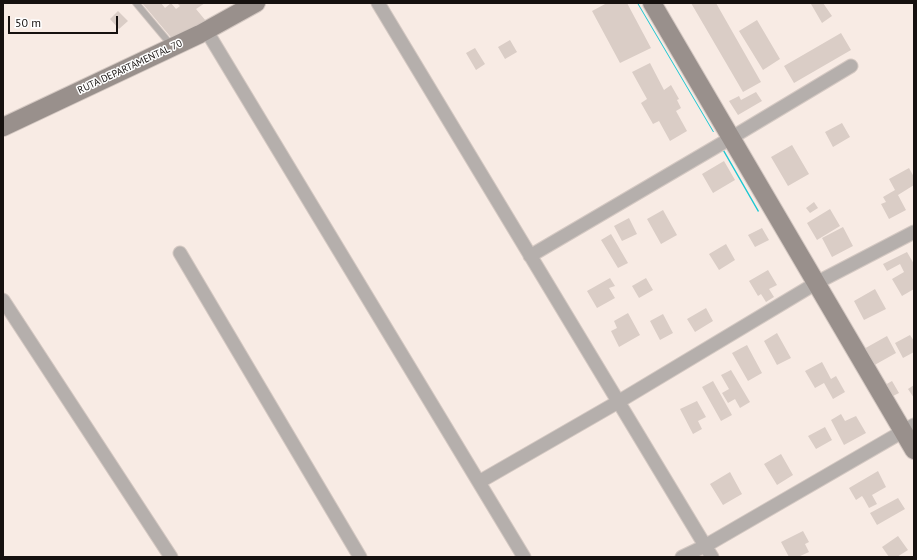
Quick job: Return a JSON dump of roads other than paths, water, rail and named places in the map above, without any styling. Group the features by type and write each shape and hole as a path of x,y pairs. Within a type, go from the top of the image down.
{"street":[{"name":"RUTA DEPARTAMENTAL 70","path":"4,125 172,47 256,3"},
{"path":"378,3 709,551"},
{"path":"652,3 816,283 909,428 914,450"},
{"path":"206,30 524,557"},
{"path":"530,256 732,138 851,66"},
{"path":"479,482 618,402 816,283 914,232"},
{"path":"180,252 360,557"},
{"path":"3,300 171,557"},
{"path":"682,557 709,551 909,428"}],"lane":[{"path":"136,3 172,47"}],"water":[{"path":"638,3 714,132 713,132"},
{"path":"724,150 759,211 758,212 723,151"}]}
